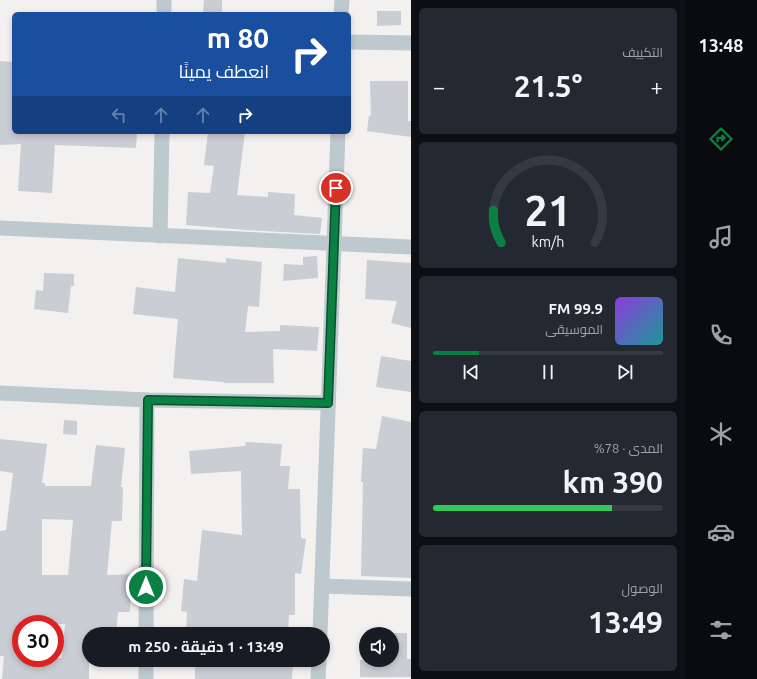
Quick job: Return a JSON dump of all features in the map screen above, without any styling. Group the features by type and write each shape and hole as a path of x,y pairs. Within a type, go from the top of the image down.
{"street":[{"path":"164,0 164,12"},
{"path":"341,12 342,0"},
{"path":"351,42 411,43"},
{"path":"160,236 162,134"},
{"path":"320,627 338,134"},
{"path":"0,228 411,247"},
{"path":"0,393 148,400 328,403"},
{"path":"146,627 148,400"},
{"path":"322,586 411,589"},
{"path":"146,667 146,679"},
{"path":"318,679 319,667"}],"building":[{"path":"204,0 222,0 222,12 203,12"},
{"path":"377,11 401,11 401,25 377,26"},
{"path":"0,61 12,62 12,134 137,134 136,148 55,145 52,193 18,191 21,144 0,145"},
{"path":"370,81 408,81 408,121 411,121 411,137 367,131 369,115 371,116"},
{"path":"208,134 245,134 237,195 268,197 268,192 295,194 294,215 322,218 320,234 186,225 188,192 210,193 214,166 204,165"},
{"path":"317,256 318,278 283,281 284,264 303,265 303,257"},
{"path":"178,258 226,263 226,258 262,262 259,307 248,306 245,332 280,331 280,325 319,327 317,351 273,349 274,383 224,383 173,378 178,319 133,314 136,287 175,292"},
{"path":"367,260 411,263 411,328 391,323 397,301 365,299"},
{"path":"44,273 74,274 74,286 71,286 68,313 34,309 36,290 43,291"},
{"path":"381,356 411,361 411,392 376,387"},
{"path":"382,416 411,422 411,578 361,576 363,482 361,482 363,448 376,449"},
{"path":"64,420 77,421 77,435 63,434"},
{"path":"0,439 47,444 42,483 45,483 45,486 91,486 96,445 125,448 121,487 123,487 122,521 112,521 107,575 133,574 134,590 131,590 130,612 118,612 117,627 82,627 82,667 89,667 89,679 2,679 4,656 0,656 0,531 6,530 13,473 0,471","holes":["42,519 73,520 68,575 42,575"]},
{"path":"246,442 282,444 280,466 290,466 288,489 300,489 301,538 306,539 301,574 295,573 295,615 289,615 288,627 186,627 187,612 181,611 184,579 197,581 202,530 242,535 241,471 191,474 189,451 245,446"},
{"path":"399,633 407,633 407,659 411,659 411,677 360,677 360,667 399,667"},
{"path":"195,667 293,667 292,679 195,679"}],"route":[{"path":"146,587 148,400 328,403 336,188"}]}
